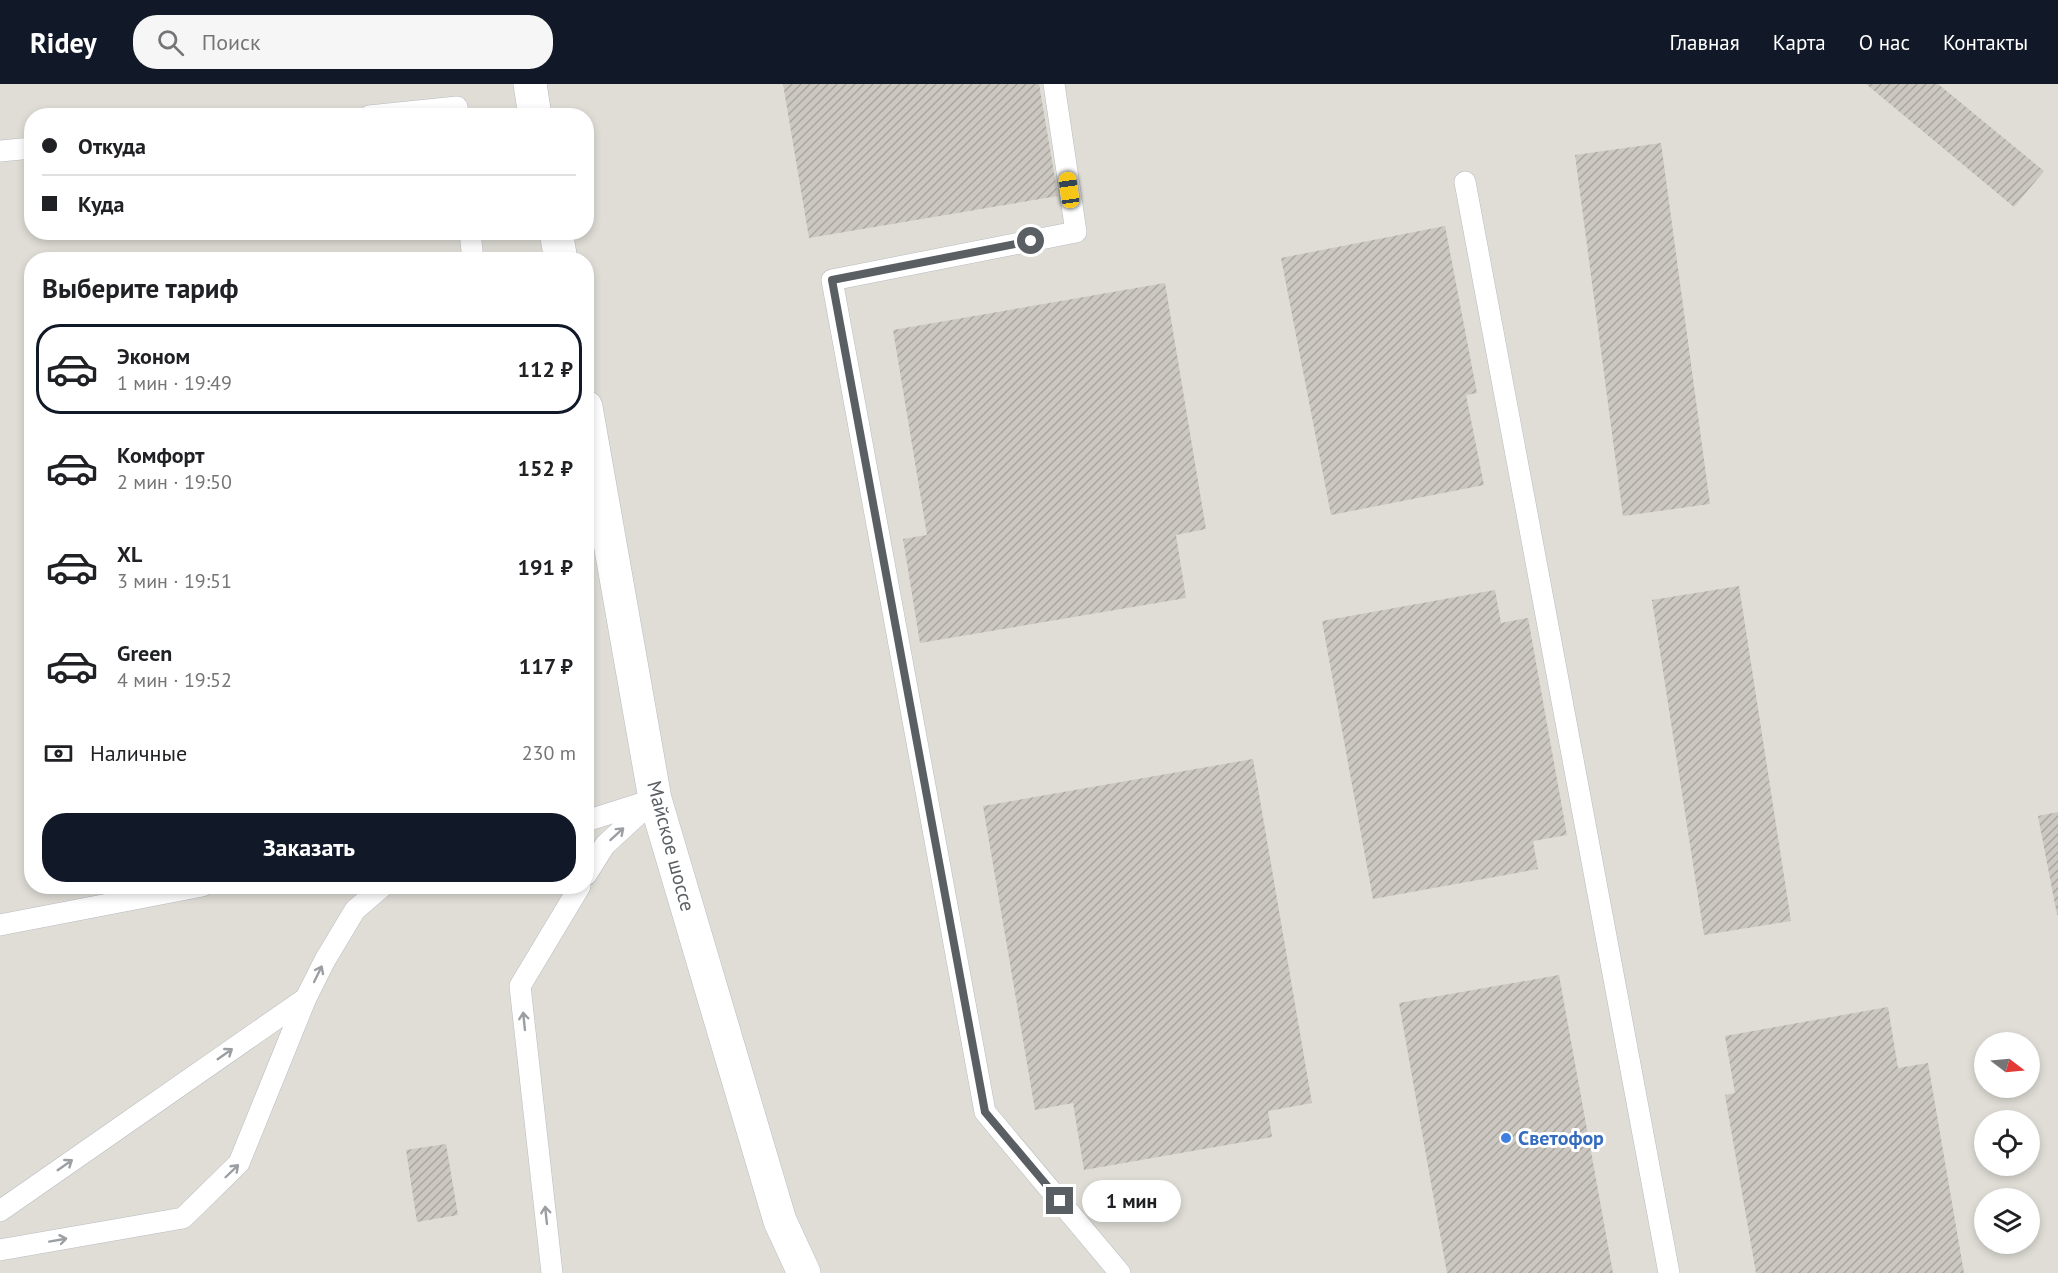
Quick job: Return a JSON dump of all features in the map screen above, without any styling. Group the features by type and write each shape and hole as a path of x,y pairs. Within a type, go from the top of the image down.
{"street":[{"path":"530,84 534,108"},
{"name":"Майское шоссе","path":"594,453 655,800 780,1221 804,1273"}],"lane":[{"path":"1054,84 1076,232 832,280 985,1112 1120,1273"},
{"path":"0,152 24,149"},
{"path":"1465,182 1669,1273"},
{"path":"594,819 655,800"},
{"path":"594,862 604,845 655,800"},
{"path":"0,925 161,894"},
{"path":"0,1250 183,1218 240,1163 306,998 325,960 355,910 374,894"},
{"path":"552,1273 520,986 575,894"},
{"path":"0,1211 306,998"}],"shaded area":[{"path":"0,84 2058,84 2058,1273 0,1273"}],"building":[{"path":"783,84 1039,84 1058,196 809,238"},
{"path":"1866,84 1938,84 2044,171 2014,207"},
{"path":"1661,143 1710,504 1623,516 1575,155"},
{"path":"1445,226 1477,393 1466,395 1484,485 1331,515 1281,258"},
{"path":"1165,283 1206,529 1176,535 1186,598 920,643 903,539 927,535 893,330"},
{"path":"1739,586 1791,921 1704,935 1652,600"},
{"path":"1495,590 1501,623 1528,618 1567,835 1533,841 1538,869 1373,899 1322,621"},
{"path":"1253,759 1312,1103 1268,1111 1272,1137 1084,1170 1073,1103 1035,1110 983,806"},
{"path":"2058,812 2058,915 2057,915 2038,816"},
{"name":"Светофор","path":"1559,975 1613,1273 1447,1273 1399,1003"},
{"path":"1888,1007 1898,1068 1928,1063 1964,1273 1756,1273 1725,1095 1735,1093 1725,1036"},
{"path":"446,1144 458,1215 417,1222 406,1150"}],"place":[{"name":"Светофор","path":"1506,1138"}],"route":[{"path":"1031,241 832,280 985,1112 1060,1201"}]}
